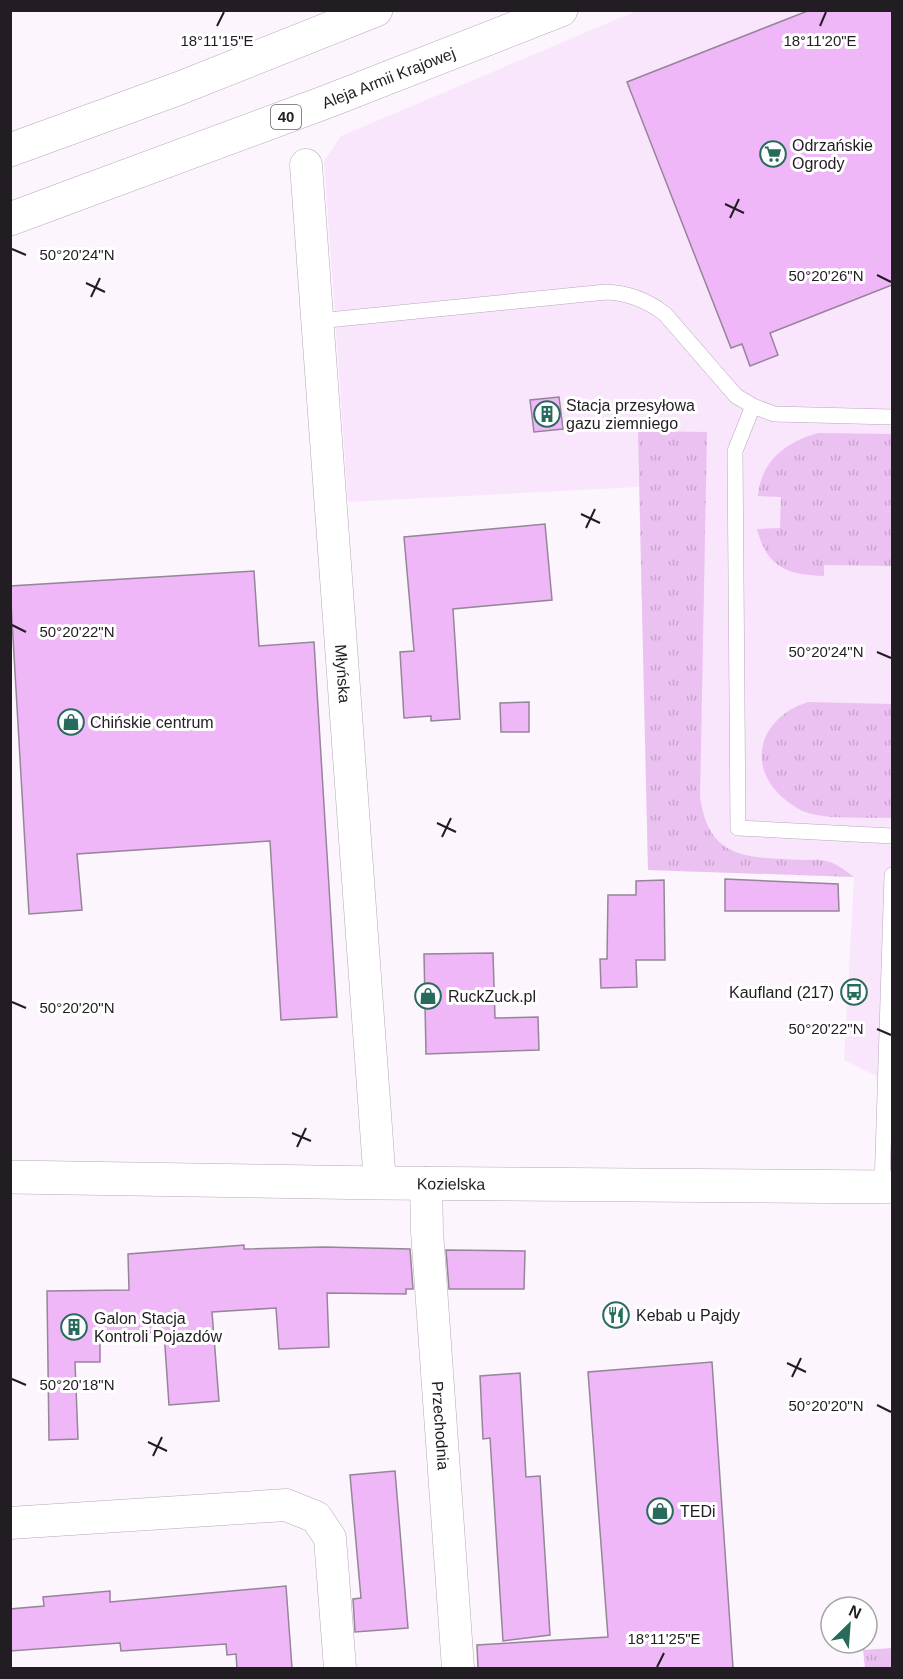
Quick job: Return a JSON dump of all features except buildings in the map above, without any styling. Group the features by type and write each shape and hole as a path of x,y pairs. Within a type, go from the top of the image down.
{"main road":[{"path":"10,150 180,88 331,19 376,10"},
{"name":"Aleja Armii Krajowej","path":"10,219 326,102 561,10"},
{"name":"Kozielska","path":"10,1177 380,1184 887,1187"}],"street":[{"name":"Młyńska","path":"306,165 380,1184"},
{"name":"Przechodnia","path":"426,1183 428,1242 458,1668"},
{"path":"10,1523 286,1505 316,1517 330,1538 340,1668"}],"lane":[{"path":"318,321 621,293 653,305 665,314 728,388 736,396 753,406 774,414 892,417"},
{"path":"753,406 735,451 738,828 892,836"},
{"path":"887,1187 892,875"}],"shaded area":[{"path":"636,11 892,11 892,1084 844,1060 854,877 648,870 639,487 348,502 324,161 341,136"}],"green space":[{"path":"638,431 707,432 700,797 712,834 723,845 735,852 766,858 823,860 837,865 854,877 648,870"},
{"path":"818,433 892,434 892,566 824,565 824,576 799,574 780,566 766,552 757,529 780,528 781,497 758,496 764,473 777,455 786,448"},
{"path":"808,702 892,704 892,818 815,815 796,807 782,797 770,783 764,769 762,755 764,742 770,729 792,709"},
{"path":"892,1648 892,1668 865,1668 864,1655 879,1655 879,1649"}],"place":[{"name":"Odrzańskie Ogrody","path":"773,154"},
{"name":"Stacja przesyłowa gazu ziemniego","path":"547,414"},
{"name":"Chińskie centrum","path":"71,722"},
{"name":"Kaufland (217)","path":"854,992"},
{"name":"RuckZuck.pl","path":"428,996"},
{"name":"Kebab u Pajdy","path":"616,1315"},
{"name":"Galon Stacja Kontroli Pojazdów","path":"74,1327"},
{"name":"TEDi","path":"660,1511"}]}
